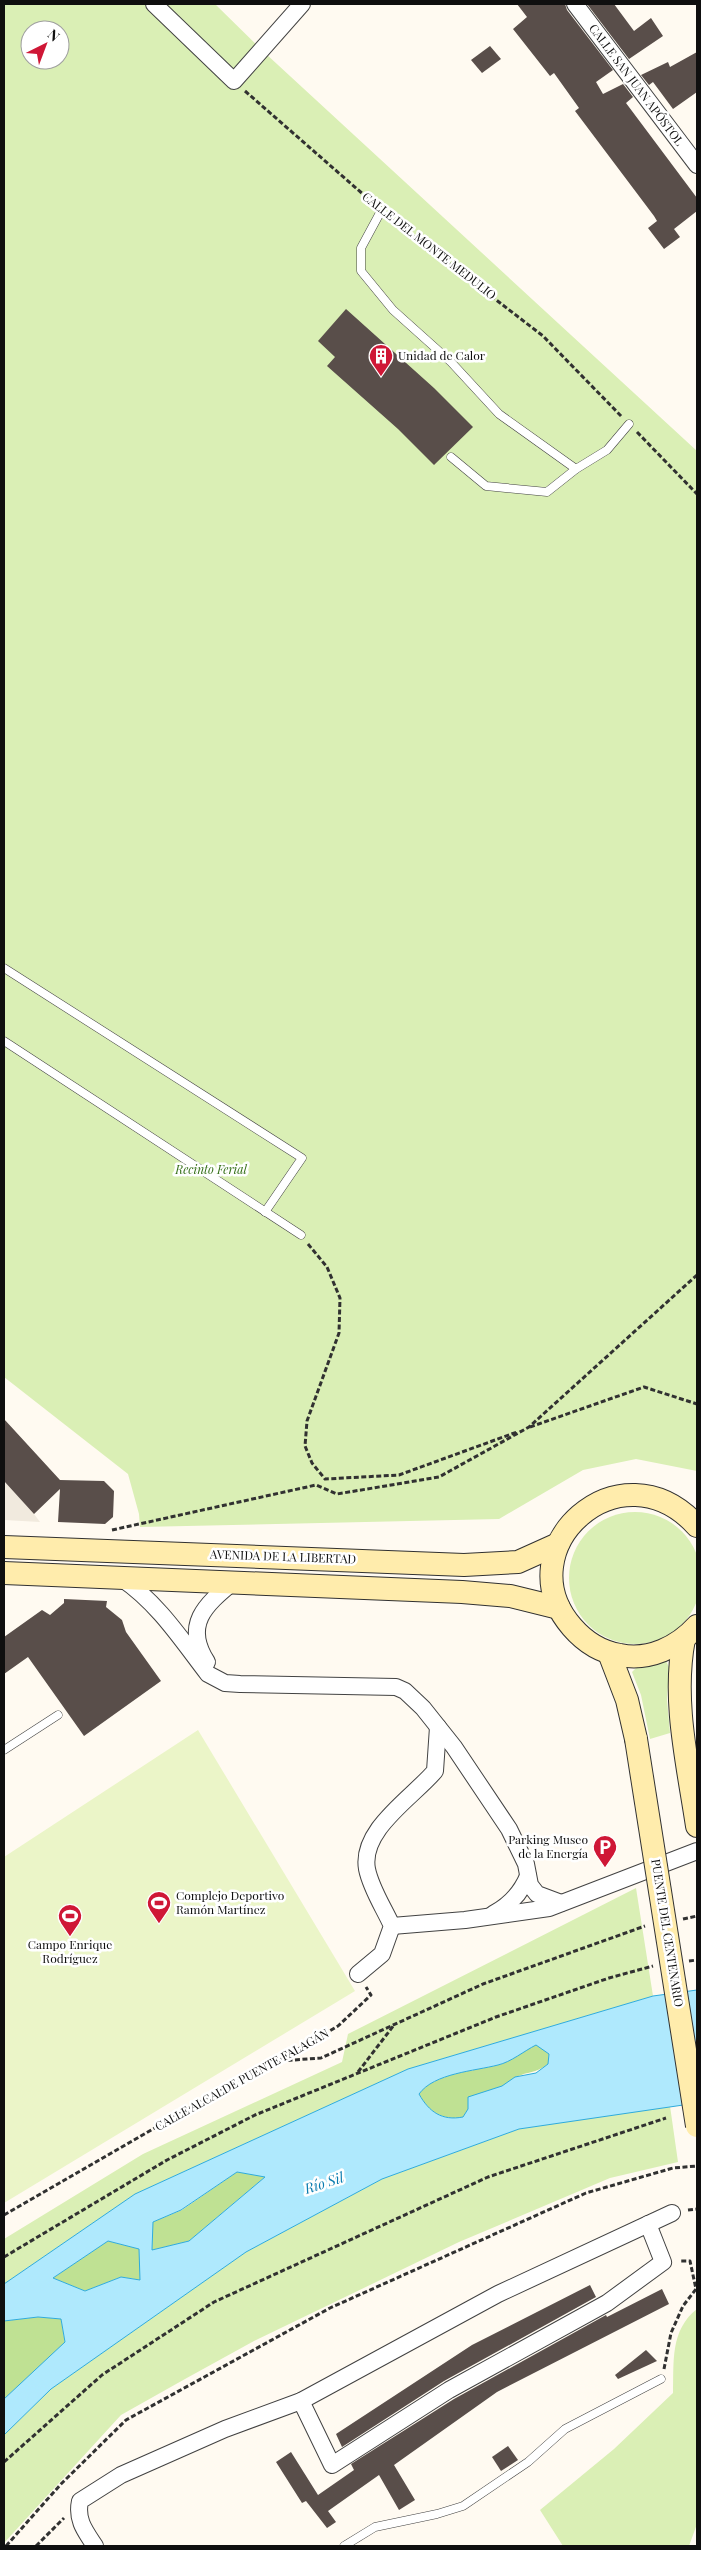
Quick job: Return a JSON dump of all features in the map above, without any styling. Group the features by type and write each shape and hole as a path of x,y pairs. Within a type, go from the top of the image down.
{"main road":[{"path":"691,1632 663,1651 651,1655 637,1657 609,1653 580,1637 566,1620 559,1608 552,1578 553,1561 558,1544 567,1529 578,1516 594,1505 610,1498 629,1495 645,1496 666,1502 678,1508 697,1526"},
{"name":"AVENIDA DE LA LIBERTAD","path":"4,1547 464,1565 518,1562 558,1544"},
{"path":"4,1573 120,1576 462,1592 510,1596 559,1608"},
{"path":"691,1632 679,1688 683,1732 697,1826"},
{"name":"PUENTE DEL CENTENARIO","path":"609,1653 627,1700 636,1739 697,2126"}],"street":[{"path":"154,4 234,81 302,4"},
{"name":"CALLE SAN JUAN APÓSTOL","path":"575,4 697,165"},
{"path":"120,1576 142,1592 161,1613 208,1674 225,1683 396,1687 411,1696 438,1727 509,1829 526,1864 530,1885 538,1894 561,1903"},
{"path":"233,1582 217,1596 202,1614 198,1622 196,1636 207,1661 234,1684"},
{"path":"358,1974 382,1954 392,1926 367,1869 367,1847 374,1832 435,1771 438,1727"},
{"path":"436,1766 454,1764 467,1767"},
{"path":"392,1926 465,1920 549,1908 697,1851"},
{"path":"491,1915 514,1899 523,1888 528,1876"},
{"path":"95,2546 81,2524 78,2511 80,2501 121,2475 225,2429 301,2401 498,2294 672,2213"},
{"path":"301,2401 332,2465 449,2390 607,2303 663,2262 648,2224"}],"lane":[{"path":"381,211 361,248 361,271 393,310 450,362 499,414 576,469"},
{"path":"451,457 486,486 547,492 576,469 607,450 629,424"},
{"path":"4,968 302,1158 266,1212"},
{"path":"4,1041 301,1236"},
{"path":"4,1750 58,1715"},
{"path":"344,2546 375,2527 437,2514 463,2506 528,2462 565,2429 661,2379"}],"path":[{"name":"CALLE DEL MONTE MEDULIO","path":"234,81 381,211 543,336 697,494"},
{"path":"301,1236 327,1267 340,1298 339,1333 307,1422 305,1446 312,1463 325,1479 399,1476 528,1427 644,1387 697,1404"},
{"path":"107,1531 316,1485 337,1494 439,1477 528,1427 697,1275"},
{"path":"679,1920 697,1916"},
{"path":"278,2061 321,2058 483,1984 635,1928 653,1925"},
{"path":"681,1963 697,1960"},
{"path":"4,2257 167,2160 255,2115 496,2017 609,1978 656,1966"},
{"name":"CALLE ALCALDE PUENTE FALAGÁN","path":"4,2215 238,2080 278,2061 338,2026 371,1996 358,1974"},
{"path":"357,2073 394,2025"},
{"path":"4,2462 102,2375 214,2302 488,2177 666,2118"},
{"path":"6,2546 61,2484 126,2420 160,2401 330,2308 586,2193 673,2168 697,2166"},
{"path":"661,2379 671,2333 683,2306 696,2289 690,2260 663,2262"},
{"path":"36,2546 80,2501"}],"green space":[{"name":"Recinto Ferial","path":"4,4 215,4 265,53 697,451 697,1471 636,1459 583,1470 499,1519 140,1527 139,1514 128,1474 4,1377"},
{"path":"635,1512 648,1513 660,1517 682,1531 696,1553 700,1565 700,1591 696,1603 682,1625 660,1639 648,1643 635,1644 622,1643 610,1639 588,1625 574,1603 570,1591 569,1578 570,1565 574,1553 588,1531 610,1517 622,1513"},
{"path":"666,1661 669,1667 667,1700 670,1733 650,1739 641,1695 632,1672 637,1667"},
{"name":"Complejo Deportivo Ramón Martínez","path":"198,1730 355,1991 4,2203 4,1857"},
{"path":"636,1888 653,1996 408,2069 135,2194 4,2284 4,2239 143,2154 342,2062 348,2034"},
{"path":"536,2044 549,2054 548,2064 514,2078 475,2103 463,2117 449,2118 437,2114 427,2106 419,2094 434,2081 456,2074 503,2064"},
{"path":"670,2106 678,2162 610,2178 459,2242 254,2341 121,2415 4,2543 4,2435 51,2389 246,2252 382,2179 519,2129"},
{"path":"237,2172 266,2176 189,2241 152,2250 153,2222 182,2210"},
{"path":"108,2241 139,2249 141,2280 121,2277 85,2291 53,2278"},
{"path":"697,2309 697,2524 689,2546 563,2546 540,2510 614,2449 673,2393 675,2347 682,2327 688,2317"},
{"path":"38,2317 61,2319 65,2343 4,2399 4,2321"}],"shaded area":[{"path":"4,1481 34,1514 40,1522 4,1520"}],"water":[{"name":"Río Sil","path":"697,1990 697,2103 519,2129 382,2179 246,2252 51,2389 4,2435 4,2399 65,2342 61,2319 38,2317 4,2321 4,2284 135,2194 408,2069 653,1996","holes":["536,2045 549,2054 548,2064 536,2073 515,2077 502,2086 468,2097 468,2109 463,2117 449,2118 437,2114 427,2106 419,2094 434,2081 456,2074 503,2064","237,2172 265,2177 189,2241 152,2250 153,2222 181,2210","108,2241 139,2249 140,2280 121,2277 85,2291 53,2278"]}],"building":[{"path":"517,4 565,4 567,10 613,70 596,82 603,94 623,84 633,97 626,103 697,198 697,211 674,229 680,237 664,249 648,228 657,221 654,216 575,111 579,108 554,73 550,76 513,29 527,17"},
{"path":"587,4 614,4 634,31 651,18 663,36 629,59"},
{"path":"490,46 501,59 482,73 471,60"},
{"path":"697,52 697,92 673,109 653,82 649,85 641,75 668,62 670,67"},
{"name":"Unidad de Calor","path":"346,309 434,388 473,427 434,465 398,429 327,366 335,357 318,341"},
{"path":"4,1419 60,1480 104,1481 114,1491 113,1517 105,1524 58,1522 60,1489 34,1514 4,1481"},
{"path":"64,1599 107,1601 106,1607 122,1620 126,1632 161,1681 84,1736 28,1657 4,1674 4,1637 42,1610 50,1615 64,1603"},
{"path":"590,2285 596,2297 444,2381 342,2447 336,2434 472,2345"},
{"path":"662,2289 669,2304 497,2392 394,2465 415,2500 399,2510 379,2475 328,2511 336,2522 327,2528 306,2501 302,2503 276,2462 291,2452 318,2495 354,2470 351,2464 454,2399 606,2315 607,2317"},
{"path":"646,2350 657,2361 618,2379 615,2375"},
{"path":"508,2446 518,2460 501,2471 492,2457"}],"place":[{"name":"Unidad de Calor","path":"381,377"},
{"name":"Parking Museo de la Energía","path":"605,1868"},
{"name":"Complejo Deportivo Ramón Martínez","path":"159,1924"},
{"name":"Campo Enrique Rodríguez","path":"70,1937"}]}
